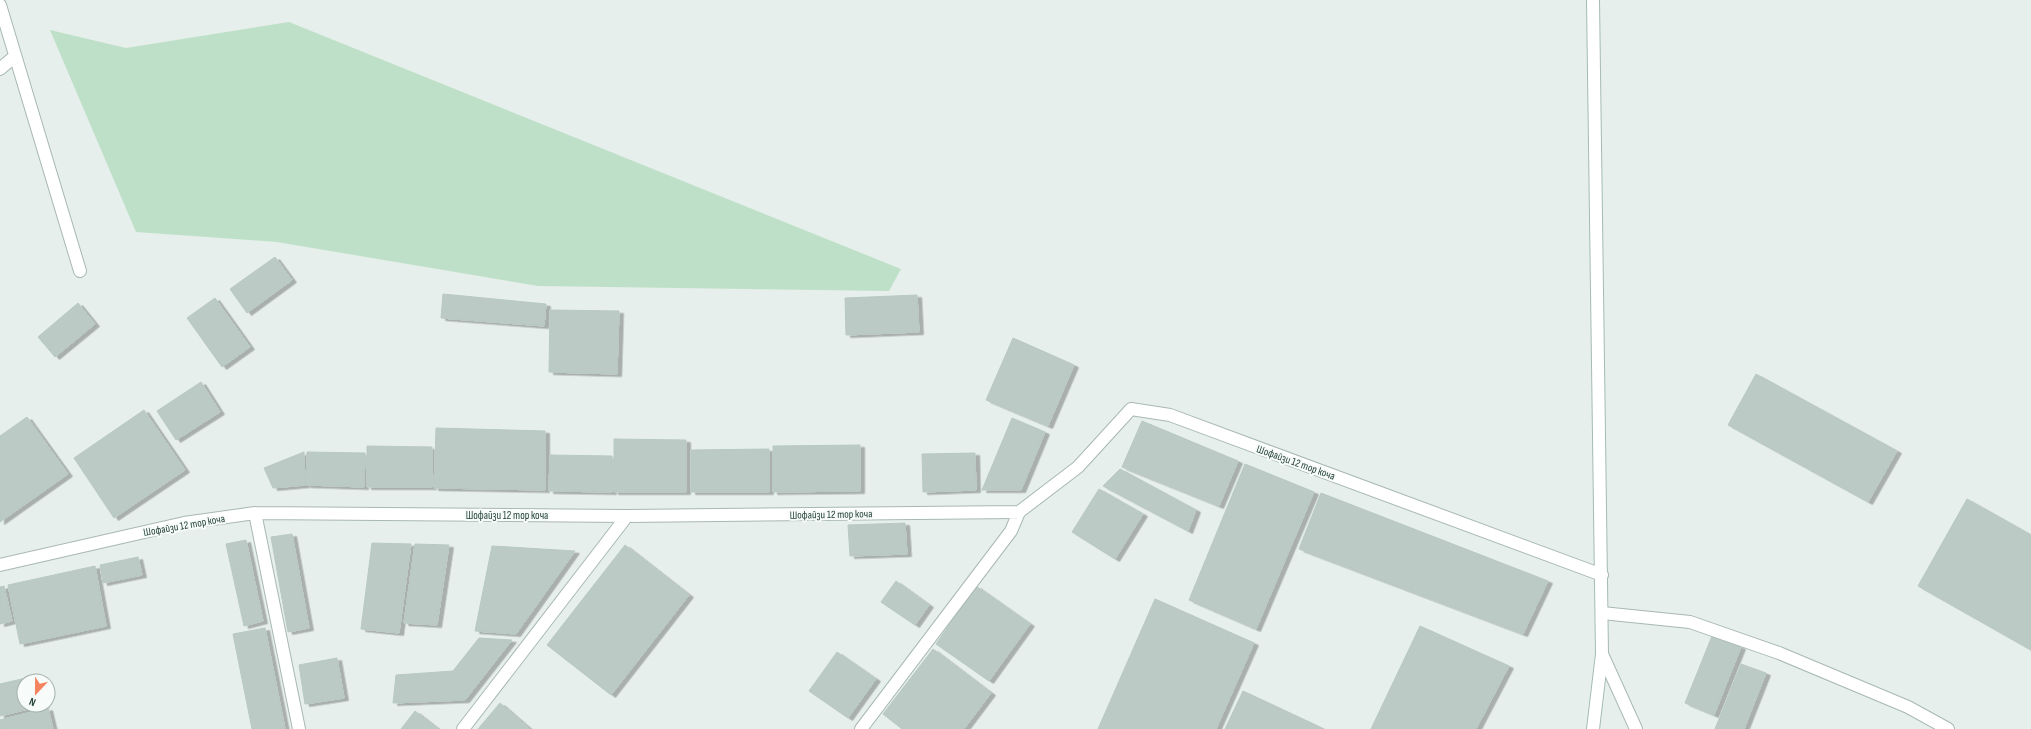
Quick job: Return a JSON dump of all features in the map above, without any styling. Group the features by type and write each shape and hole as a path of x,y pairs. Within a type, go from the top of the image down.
{"street":[{"path":"1593,729 1602,654 1594,0"},
{"path":"0,5 14,56 80,271"},
{"path":"0,69 14,56"},
{"name":"Шофайзи 12 тор коча","path":"861,729 1011,531 1019,512 1078,467 1131,409 1170,415 1602,575"},
{"name":"Шофайзи 12 тор коча","path":"0,564 184,523 255,513 627,516 1019,512"},
{"path":"255,513 299,729"},
{"path":"463,729 627,516"},
{"path":"1602,613 1690,622 1779,653 1908,707 1948,729"},
{"path":"1602,654 1636,729"}],"green space":[{"path":"289,22 901,269 889,291 538,286 277,242 136,232 50,30 126,48"}],"building":[{"path":"275,257 292,280 247,313 230,289"},
{"path":"443,294 546,304 544,326 441,318"},
{"path":"917,295 919,332 846,335 845,298"},
{"path":"215,298 250,347 222,367 187,318"},
{"path":"78,303 95,324 55,357 38,337"},
{"path":"550,310 619,311 617,374 549,372"},
{"path":"1013,338 1074,365 1048,426 986,400"},
{"path":"1756,374 1897,451 1868,502 1728,425"},
{"path":"201,382 220,412 176,440 157,411"},
{"path":"144,410 185,470 114,518 74,458"},
{"path":"27,417 68,474 0,522 0,436"},
{"path":"1012,418 1045,432 1021,490 982,490"},
{"path":"1142,421 1238,461 1219,506 1122,467"},
{"path":"436,428 545,431 545,490 434,488"},
{"path":"614,439 686,440 686,492 614,492"},
{"path":"860,445 860,491 773,492 773,446"},
{"path":"367,446 432,447 432,487 367,487"},
{"path":"769,449 769,492 691,492 691,450"},
{"path":"304,452 305,485 273,488 264,468"},
{"path":"307,452 365,453 364,487 306,485"},
{"path":"975,453 976,490 923,492 922,454"},
{"path":"550,455 612,456 612,492 549,491"},
{"path":"1245,464 1314,492 1256,629 1189,600"},
{"path":"1120,469 1196,510 1188,531 1103,486"},
{"path":"1099,489 1143,514 1115,559 1072,532"},
{"path":"1321,493 1548,581 1523,634 1299,549"},
{"path":"1967,499 2031,535 2031,650 1918,586"},
{"path":"905,523 907,554 850,556 848,525"},
{"path":"292,534 309,628 288,632 271,537"},
{"path":"246,540 263,621 244,626 226,544"},
{"path":"372,543 411,544 399,633 361,629"},
{"path":"415,544 449,545 437,625 404,623"},
{"path":"625,545 689,595 611,695 547,645"},
{"path":"492,546 575,551 516,634 475,631"},
{"path":"138,557 142,575 103,583 100,565"},
{"path":"95,566 106,626 20,644 8,585"},
{"path":"896,581 929,605 915,625 881,602"},
{"path":"4,586 12,621 0,624 0,587"},
{"path":"976,586 1030,624 989,681 936,644"},
{"path":"1155,599 1254,643 1216,729 1098,729"},
{"path":"1420,626 1509,666 1476,729 1371,729"},
{"path":"265,628 285,729 252,729 233,634"},
{"path":"1712,636 1741,647 1714,715 1685,703"},
{"path":"479,638 512,640 465,700 393,703 396,675 453,671"},
{"path":"933,649 991,693 964,729 902,729 883,714"},
{"path":"837,652 876,679 848,718 809,691"},
{"path":"337,658 344,698 305,704 299,665"},
{"path":"1741,664 1766,673 1744,729 1715,729"},
{"path":"16,680 16,712 0,716 0,684"},
{"path":"1243,691 1324,729 1225,729"},
{"path":"500,703 530,729 478,729"},
{"path":"415,711 438,729 401,729"},
{"path":"28,713 49,713 53,729 0,729 0,720"}]}
